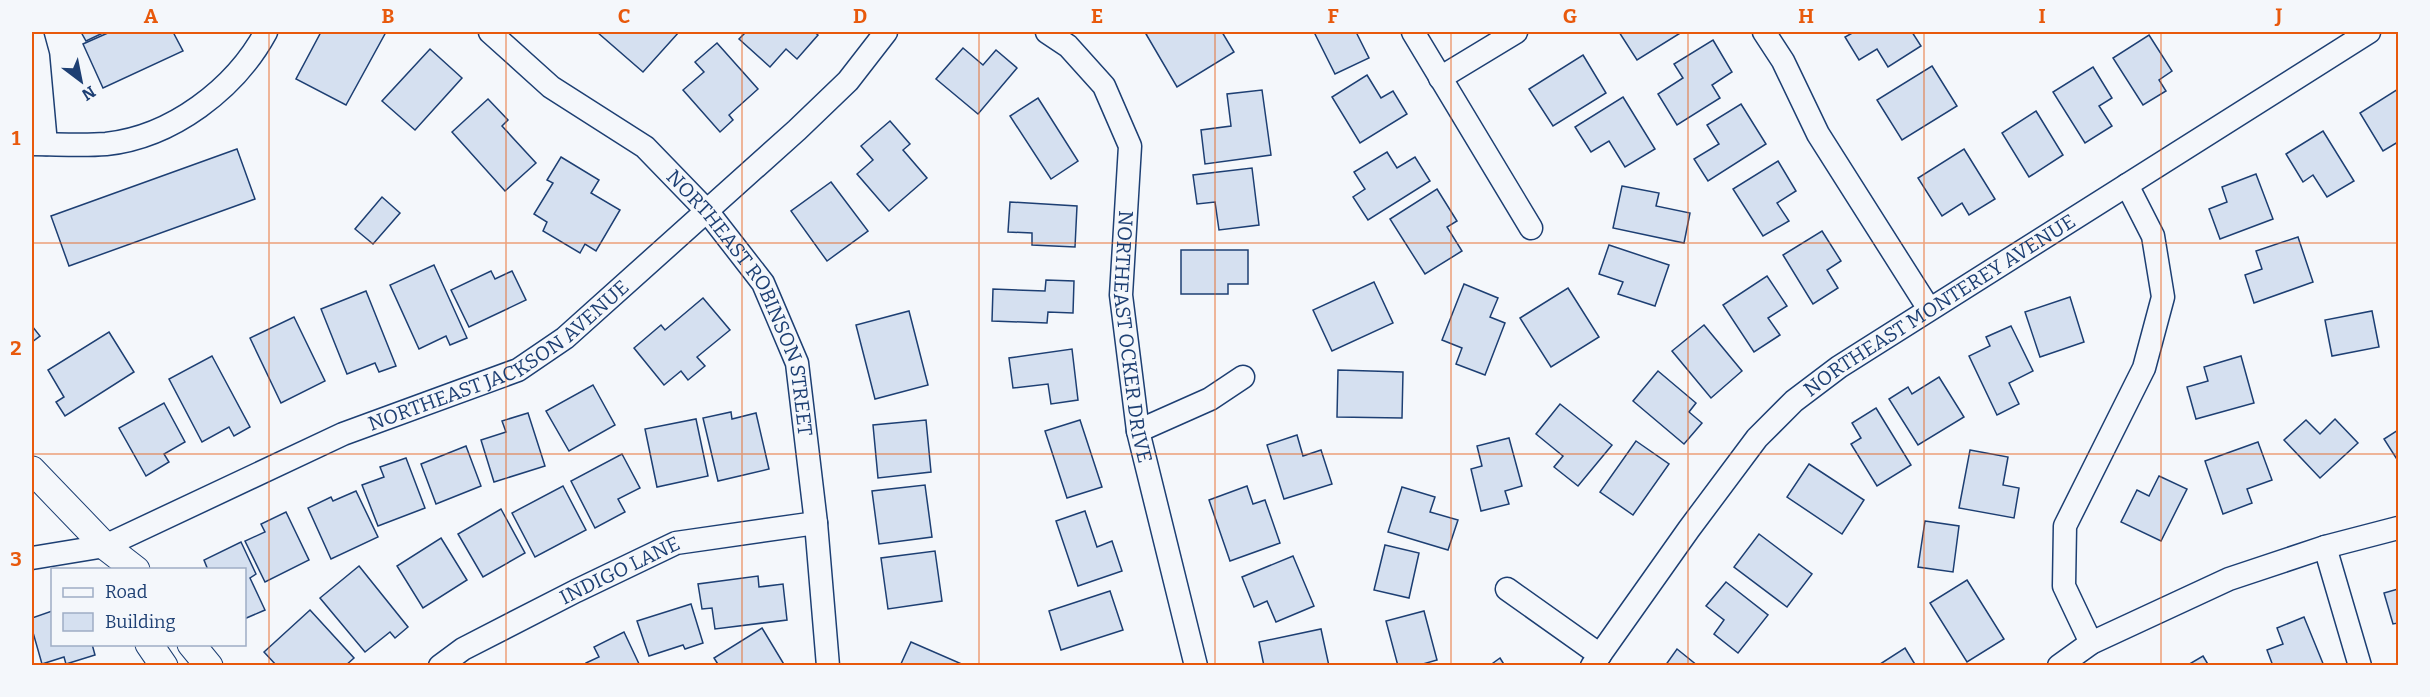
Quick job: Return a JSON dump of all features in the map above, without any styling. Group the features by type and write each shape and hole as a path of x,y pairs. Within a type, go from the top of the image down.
{"street":[{"path":"32,34 38,56 39,144 116,142 145,136 189,114 229,82 267,32"},
{"name":"NORTHEAST ROBINSON STREET","path":"490,32 551,87 645,147 707,211 763,283 797,363 816,523 828,666"},
{"name":"NORTHEAST JACKSON AVENUE","path":"32,558 105,558 343,434 518,370 565,338 797,130 848,81 886,32"},
{"name":"NORTHEAST OCKER DRIVE","path":"1047,32 1068,46 1104,86 1130,146 1121,295 1138,431 1196,666"},
{"path":"1413,32 1531,228"},
{"path":"1440,78 1516,32"},
{"path":"1764,32 1783,61 1818,134 1929,309"},
{"name":"NORTHEAST MONTEREY AVENUE","path":"1596,660 1757,438 1794,401 1839,367 1929,309 2369,32"},
{"path":"2091,643 2064,586 2065,526 2144,368 2163,297 2153,236 2127,185"},
{"path":"1138,431 1210,399 1243,377"},
{"path":"32,470 105,558 131,568"},
{"name":"INDIGO LANE","path":"440,666 463,649 676,543 816,523"},
{"path":"2059,666 2091,643 2229,579 2325,547 2398,528"},
{"path":"2325,547 2360,666"},
{"path":"1508,589 1596,660"},
{"path":"150,646 164,666"},
{"path":"192,646 209,666"}],"building":[{"path":"81,32 105,32 86,41"},
{"path":"110,32 173,32 183,51 103,88 83,44"},
{"path":"321,32 386,32 346,105 296,79"},
{"path":"597,32 679,32 643,72"},
{"path":"746,32 814,32 818,35 797,59 786,49 770,67 739,39"},
{"path":"1150,32 1222,32 1234,52 1177,87 1146,34"},
{"path":"1314,32 1356,32 1369,58 1335,74"},
{"path":"1619,32 1682,32 1637,60"},
{"path":"1854,32 1912,32 1921,46 1888,67 1877,49 1859,60 1845,37"},
{"path":"2149,35 2172,71 2159,80 2166,91 2143,105 2113,58"},
{"path":"1713,40 1732,72 1712,85 1720,98 1677,125 1658,94 1683,78 1674,64"},
{"path":"717,43 758,89 729,115 733,120 720,132 683,90 704,72 695,62"},
{"path":"963,48 983,65 996,50 1017,68 978,114 936,79"},
{"path":"430,49 462,78 415,130 382,101"},
{"path":"1583,55 1606,93 1553,126 1529,89"},
{"path":"1932,66 1957,106 1902,140 1877,100"},
{"path":"2093,67 2112,98 2099,106 2112,126 2085,143 2053,92"},
{"path":"1367,75 1381,98 1393,91 1407,114 1360,143 1332,97"},
{"path":"2398,89 2398,142 2383,151 2360,113"},
{"path":"1262,90 1271,155 1205,164 1201,130 1231,126 1227,94"},
{"path":"1623,97 1655,149 1625,167 1609,141 1591,152 1575,127"},
{"path":"1038,98 1078,161 1051,179 1010,116"},
{"path":"488,99 508,120 502,126 536,163 505,191 452,132"},
{"path":"1741,104 1766,144 1708,181 1694,159 1719,144 1707,125"},
{"path":"2036,111 2063,155 2029,177 2002,133"},
{"path":"890,121 910,144 903,150 927,178 889,211 857,174 873,160 861,146"},
{"path":"2323,131 2354,181 2327,197 2313,175 2303,182 2286,154"},
{"path":"237,149 255,199 69,266 51,216"},
{"path":"1964,149 1995,199 1969,215 1962,203 1942,216 1918,178"},
{"path":"1387,152 1397,168 1415,157 1430,181 1368,220 1353,197 1365,189 1354,172"},
{"path":"561,157 599,180 591,193 620,210 596,251 585,244 580,253 543,231 547,222 534,214 553,183 547,180"},
{"path":"1778,161 1796,191 1777,203 1789,221 1763,236 1733,189"},
{"path":"1252,168 1259,225 1219,230 1215,202 1197,204 1193,175"},
{"path":"2256,174 2273,219 2220,239 2209,209 2227,202 2222,187"},
{"path":"831,182 868,231 827,261 791,211"},
{"path":"1622,186 1659,193 1656,206 1690,213 1684,243 1613,228"},
{"path":"1437,189 1457,221 1447,227 1462,251 1425,274 1390,219"},
{"path":"382,197 400,213 373,244 355,229"},
{"path":"1010,202 1077,206 1075,247 1032,245 1032,233 1008,232"},
{"path":"1822,231 1841,261 1827,270 1838,288 1813,304 1783,255"},
{"path":"2298,237 2313,282 2254,303 2245,275 2262,269 2256,251"},
{"path":"1609,245 1669,265 1655,306 1618,294 1623,282 1599,274"},
{"path":"1181,250 1248,250 1248,284 1228,284 1228,294 1181,294"},
{"path":"434,265 467,338 450,345 446,336 419,349 390,285"},
{"path":"491,271 495,279 512,271 526,300 469,327 451,290"},
{"path":"1767,276 1787,306 1768,318 1780,335 1754,352 1723,305"},
{"path":"1046,280 1074,281 1073,313 1048,312 1047,323 992,321 993,289 1045,291"},
{"path":"1374,282 1393,323 1332,351 1313,310"},
{"path":"1464,284 1498,298 1490,317 1505,323 1485,375 1456,364 1462,348 1442,340"},
{"path":"1568,288 1599,337 1551,367 1520,318"},
{"path":"366,291 396,366 379,372 375,363 347,374 321,309"},
{"path":"2070,297 2084,342 2040,357 2025,312"},
{"path":"703,298 730,330 697,357 705,366 688,380 681,371 664,385 634,348 661,325 665,330"},
{"path":"909,311 928,385 875,399 856,325"},
{"path":"2372,311 2379,347 2332,356 2325,320"},
{"path":"294,317 325,381 281,403 250,338"},
{"path":"1704,325 1742,371 1711,398 1672,351"},
{"path":"32,326 40,336 32,342"},
{"path":"2011,326 2033,371 2009,383 2019,404 1997,415 1969,356 1990,346 1986,337"},
{"path":"109,332 134,372 65,416 56,402 64,397 48,370"},
{"path":"1072,349 1078,400 1051,404 1048,384 1013,388 1009,358"},
{"path":"212,356 250,427 234,436 229,427 202,442 169,379"},
{"path":"2241,356 2254,403 2196,419 2187,387 2208,381 2204,367"},
{"path":"1338,370 1403,372 1402,418 1337,417"},
{"path":"1658,371 1696,403 1689,412 1702,423 1684,444 1633,401"},
{"path":"1939,377 1964,417 1918,445 1889,399 1908,387 1912,394"},
{"path":"593,385 615,425 569,451 546,411"},
{"path":"164,403 185,442 164,454 169,462 146,476 119,428"},
{"path":"1560,404 1612,445 1578,486 1554,467 1563,456 1536,434"},
{"path":"1876,408 1911,465 1877,486 1851,444 1861,438 1852,423"},
{"path":"731,412 732,419 756,413 769,469 718,481 703,418"},
{"path":"528,413 545,466 494,482 481,440 506,432 502,421"},
{"path":"696,419 708,476 657,487 645,429"},
{"path":"2335,419 2358,443 2320,478 2284,440 2306,420 2320,434"},
{"path":"926,420 931,472 878,478 873,425"},
{"path":"1080,420 1102,487 1067,498 1045,431"},
{"path":"2398,430 2398,461 2384,439"},
{"path":"1297,435 1303,456 1321,450 1332,484 1284,499 1267,445"},
{"path":"1509,438 1522,486 1505,491 1509,504 1481,511 1471,469 1482,466 1477,446"},
{"path":"1636,441 1669,464 1633,515 1600,492"},
{"path":"2258,442 2272,480 2247,489 2252,503 2223,514 2205,461"},
{"path":"466,446 481,486 436,504 421,464"},
{"path":"1970,450 2008,457 2003,485 2019,488 2014,518 1959,508"},
{"path":"622,454 640,488 618,499 625,512 595,528 571,481"},
{"path":"406,458 425,508 378,526 362,485 384,477 380,467"},
{"path":"1809,464 1864,500 1842,534 1787,497"},
{"path":"2159,476 2187,489 2161,541 2121,522 2137,490 2149,496"},
{"path":"925,485 932,537 879,544 872,491"},
{"path":"563,486 586,530 535,557 512,513"},
{"path":"1247,486 1253,504 1265,500 1280,543 1230,561 1209,500"},
{"path":"1402,487 1435,497 1430,512 1458,520 1448,550 1388,532"},
{"path":"356,491 378,537 331,559 308,508 331,497 333,501"},
{"path":"501,509 525,553 483,577 458,534"},
{"path":"1085,511 1097,547 1112,541 1122,571 1078,586 1056,521"},
{"path":"286,512 309,560 265,582 245,541 265,532 261,524"},
{"path":"1925,521 1959,526 1953,572 1918,567"},
{"path":"1759,534 1812,574 1787,607 1734,567"},
{"path":"441,538 467,580 423,608 397,566"},
{"path":"241,542 256,574 250,578 265,610 246,618 246,568 207,568 204,560"},
{"path":"1385,545 1419,553 1409,598 1374,590"},
{"path":"935,551 942,601 888,609 881,558"},
{"path":"1293,556 1314,606 1276,622 1267,601 1254,607 1242,577"},
{"path":"359,566 408,627 395,638 390,632 365,652 320,598"},
{"path":"758,576 759,587 783,584 787,620 715,629 712,608 702,609 698,584"},
{"path":"1967,580 2004,639 1967,662 1930,603"},
{"path":"1726,582 1768,615 1738,653 1714,634 1724,620 1706,606"},
{"path":"2398,589 2398,623 2393,624 2384,593"},
{"path":"1110,591 1123,630 1061,650 1049,611"},
{"path":"691,604 703,643 685,649 683,645 649,656 637,621"},
{"path":"310,610 354,658 345,666 277,666 264,652"},
{"path":"51,611 51,646 93,646 95,655 66,664 64,657 42,664 32,629 32,618"},
{"path":"1424,611 1437,660 1416,666 1398,666 1386,621"},
{"path":"2304,617 2324,666 2273,666 2267,650 2283,644 2277,628"},
{"path":"762,628 785,666 719,666 714,658"},
{"path":"1321,629 1329,666 1264,666 1259,642"},
{"path":"624,632 640,666 587,666 586,663 599,657 594,647"},
{"path":"911,642 964,665 900,666"},
{"path":"1905,648 1916,666 1877,666"},
{"path":"1677,649 1698,666 1665,666"},
{"path":"2203,656 2209,666 2186,666"},
{"path":"1500,658 1505,666 1489,666"}]}
